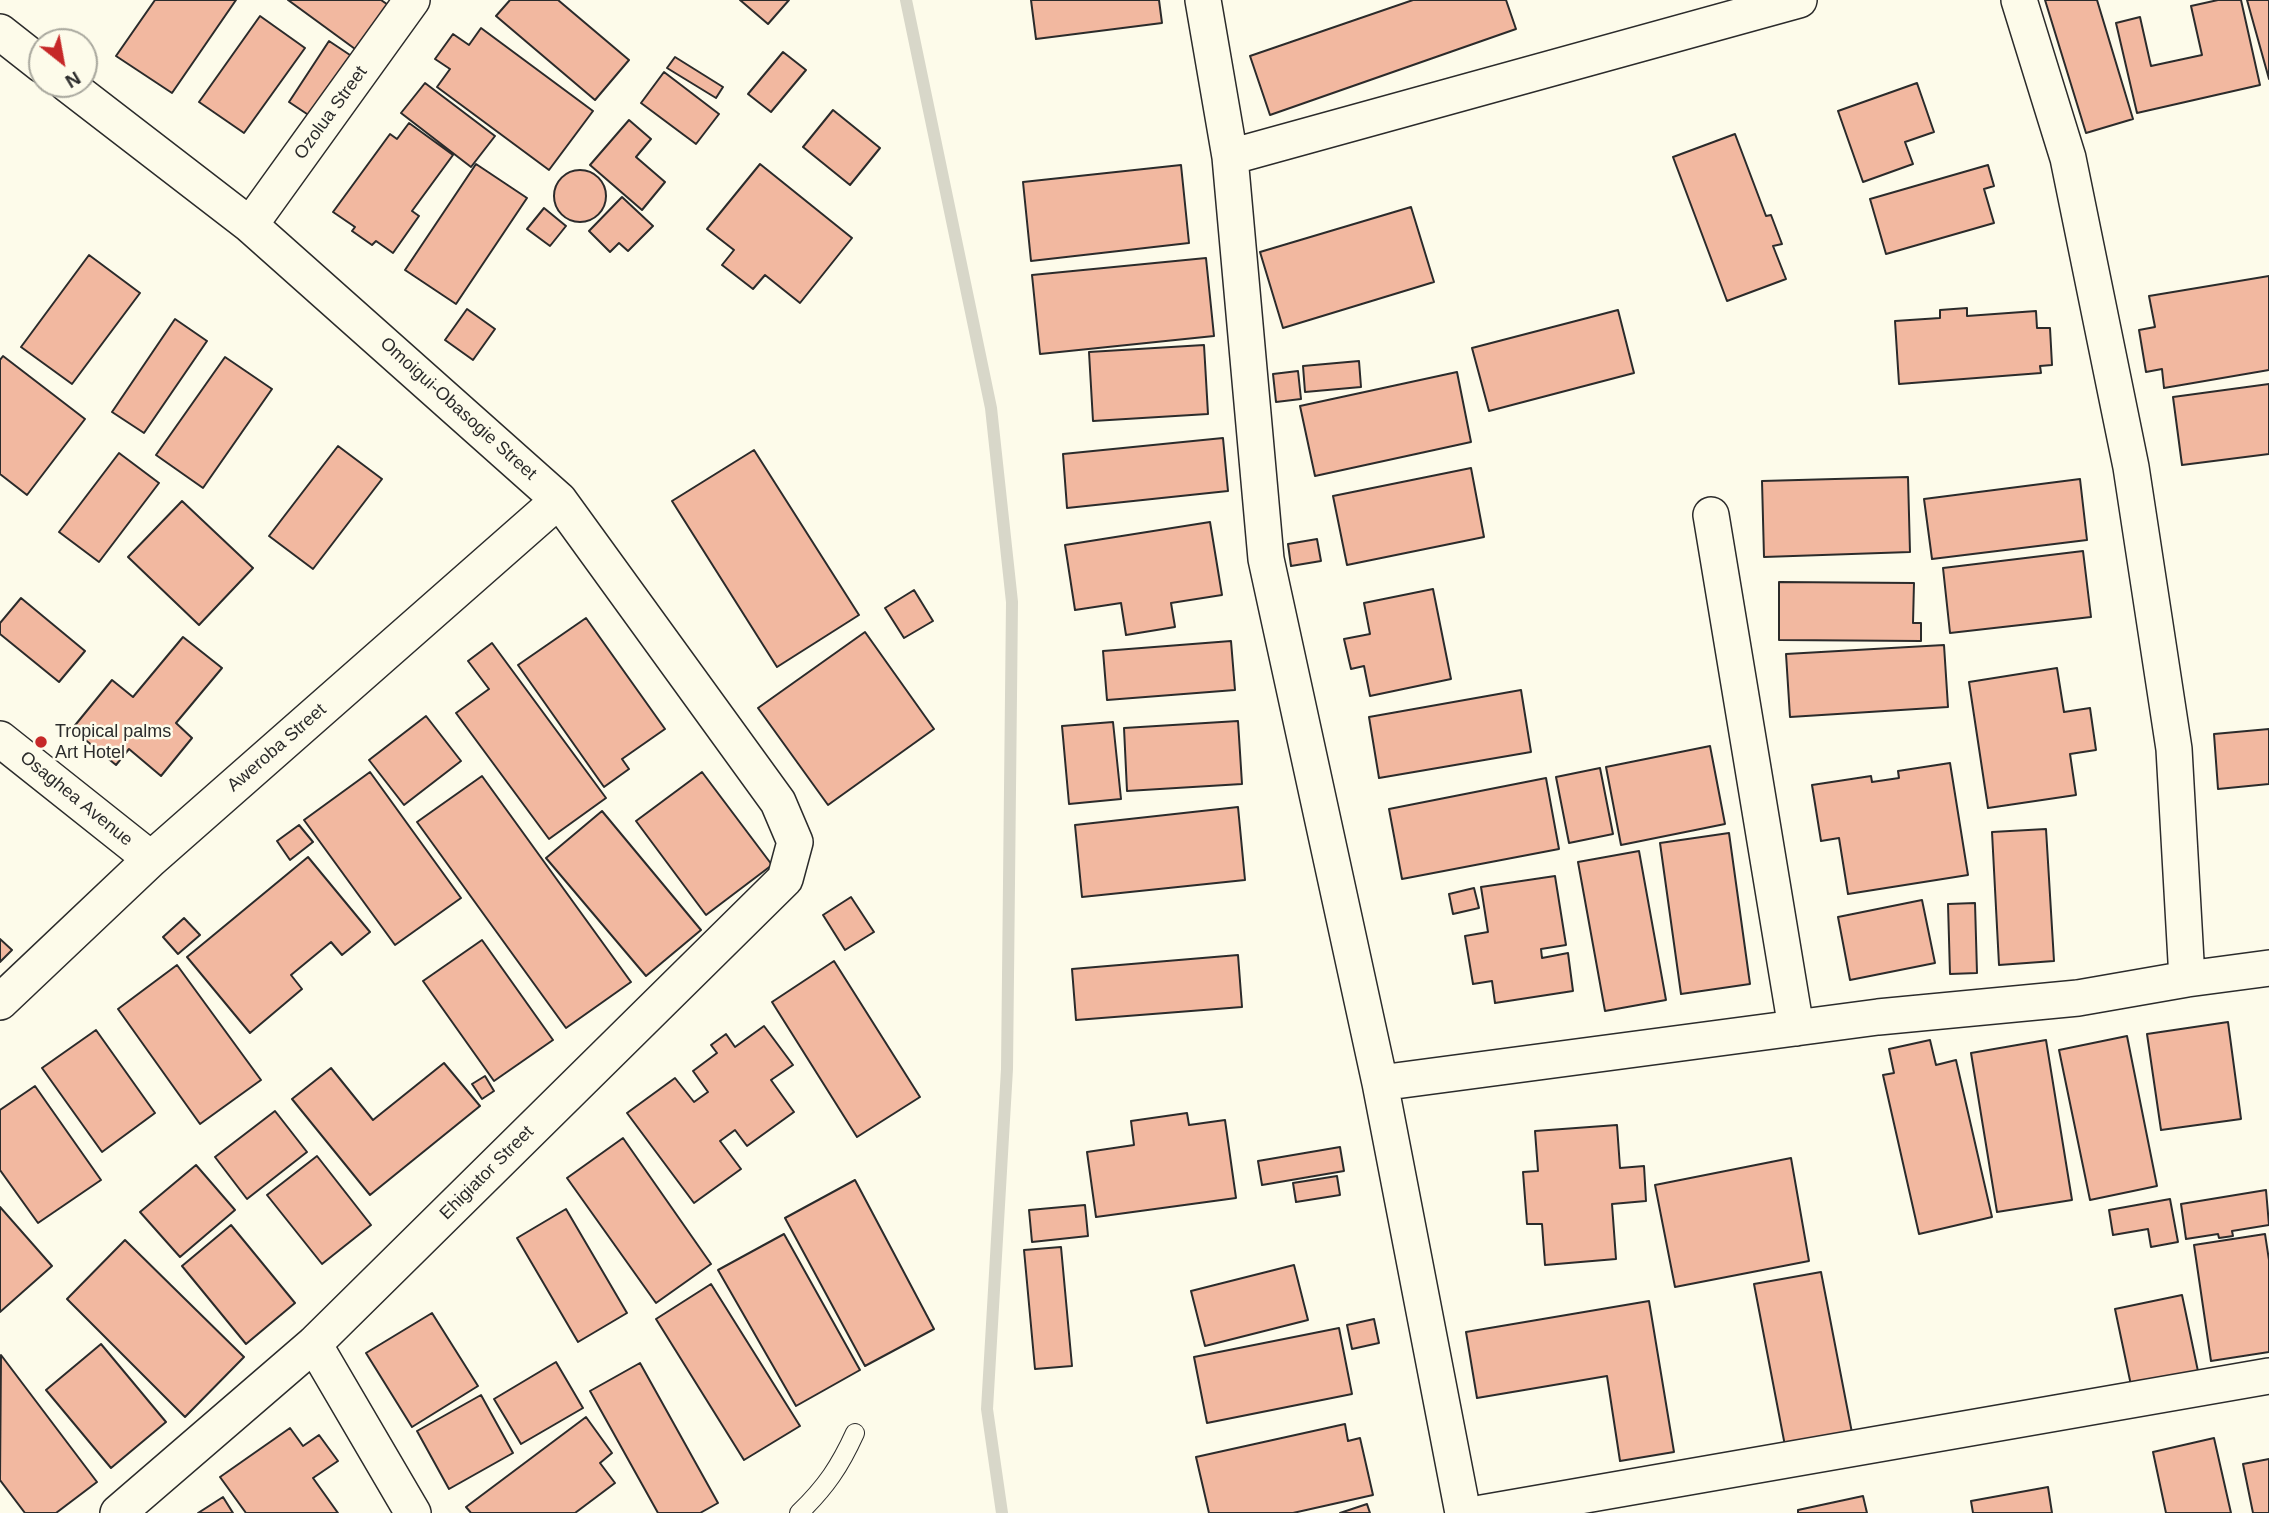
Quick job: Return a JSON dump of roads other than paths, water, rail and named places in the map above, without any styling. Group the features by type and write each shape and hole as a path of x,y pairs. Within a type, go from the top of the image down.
{"street":[{"name":"Ozolua Street","path":"250,225 412,0"},
{"path":"1203,0 1230,157 1266,559 1380,1083 1463,1513"},
{"path":"1230,157 1799,0"},
{"path":"2020,0 2068,158 2131,467 2174,749 2187,979"},
{"path":"0,32 28,54"},
{"name":"Omoigui-Obasogie Street","path":"85,98 250,225 559,500 778,802"},
{"name":"Aweroba Street","path":"0,1002 151,859 559,500"},
{"path":"1711,515 1796,1028"},
{"name":"Osaghea Avenue","path":"0,739 151,859"},
{"name":"Ehigiator Street","path":"118,1513 314,1344 785,879 795,842 778,802"},
{"path":"1380,1083 1796,1028 2078,998 2269,968"},
{"path":"314,1344 413,1513"},
{"path":"1482,1513 2269,1376"}],"lane":[{"path":"799,1513 821,1492 839,1468 855,1433"}],"waterway":[{"path":"906,0 991,408 1012,602 1007,1069 987,1409 1002,1513"}],"place":[{"name":"Tropical palms Art Hotel","path":"41,742"}]}
